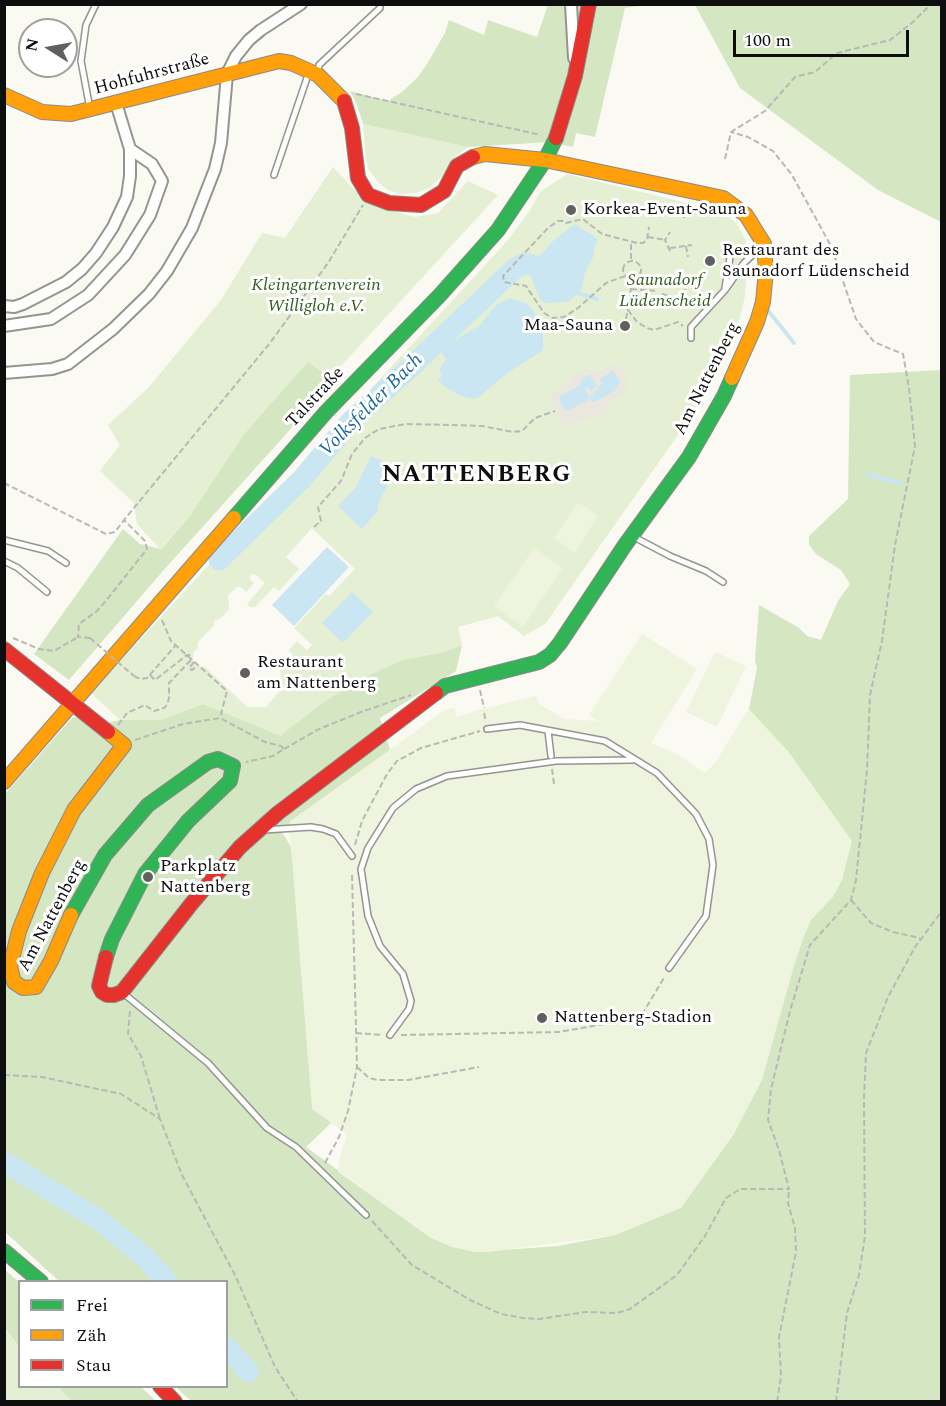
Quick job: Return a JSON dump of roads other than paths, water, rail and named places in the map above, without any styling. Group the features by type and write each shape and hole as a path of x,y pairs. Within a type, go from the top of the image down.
{"street":[{"path":"4,372 52,369 68,364 133,311 155,286 192,228 215,169 221,143 227,74 239,52 249,40 301,4"},
{"path":"571,4 575,76"},
{"name":"Talstraße","path":"4,782 326,412 440,295 498,230 546,160 556,138 575,76 589,4"},
{"name":"Hohfuhrstraße","path":"4,95 24,105 56,114 90,110 279,61 291,63 314,73 344,100 352,128 358,178 368,195 389,204 421,205 444,191 457,166 474,156 485,154 546,160"},
{"path":"4,306 14,307 23,304 66,282 96,253 113,227 127,196 130,176 130,149 116,103"},
{"path":"4,326 51,319 88,295 125,255 150,215 162,181 152,164 130,149"},
{"name":"Am Nattenberg","path":"73,704 124,745 74,810 42,873 19,930 10,967 14,982 23,988 36,987 51,961 74,907 105,855 148,805 208,762 218,759 233,766 230,781 188,821 145,874 112,939 99,986 107,995 114,995 122,992 192,903 240,848 278,813 446,686 539,662 550,655 689,457 724,396 757,322 763,302 766,271 764,244 760,235 746,215 723,198 546,160"},
{"path":"8,643 73,704"},
{"path":"4,1251 40,1280"},
{"path":"162,1388 175,1401"}],"lane":[{"path":"90,110 81,61 86,25 96,4"},
{"path":"274,176 314,73 380,8"},
{"path":"692,338 691,327 725,290 744,263 764,244"},
{"path":"725,290 731,251"},
{"path":"632,536 670,556 706,571 723,582"},
{"path":"4,540 48,551 66,563"},
{"path":"4,561 18,568 47,592"},
{"path":"487,729 520,725 605,741 632,760 657,773 696,814 709,839 712,865 706,916 669,969"},
{"path":"548,731 551,756"},
{"path":"390,1035 409,1009 411,1001 403,974 380,946 368,916 362,869 368,848 393,808 416,789 447,776 556,761 632,760"},
{"path":"258,831 311,827 323,830 336,834 352,856"},
{"path":"122,992 208,1063 267,1128 296,1147 366,1215"}],"water":[{"path":"575,224 598,239 593,250 594,255 585,273 582,289 568,302 545,303 540,299 530,275 532,265 552,242"},
{"path":"510,298 526,303 534,312 543,333 543,350 506,374 474,399 461,396 438,381 442,375 439,370 446,359 442,353 444,347 480,325 496,305"},
{"path":"613,371 620,382 616,390 592,402 590,396 602,384 600,379"},
{"path":"590,374 597,387 591,391 588,387 585,389 590,399 568,411 564,410 560,396 580,385 581,380"},
{"path":"371,456 396,467 377,507 379,510 362,529 338,506 356,487"},
{"path":"327,547 349,567 294,626 272,605"},
{"path":"352,592 373,612 343,643 322,623"}],"waterway":[{"name":"Volksfelder Bach","path":"219,560 302,479 350,422 513,270 525,263 532,265"},
{"path":"578,293 597,299"},
{"path":"766,308 794,343"},
{"path":"868,475 901,483"},
{"name":"Volksfelder Bach","path":"4,1162 99,1220 146,1258 165,1280"},
{"name":"Volksfelder Bach","path":"49,1199 70,1202"},
{"name":"Volksfelder Bach","path":"228,1349 249,1372"}],"place":[{"name":"Korkea-Event-Sauna","path":"571,210"},
{"name":"Restaurant des Saunadorf Lüdenscheid","path":"710,261"},
{"name":"Maa-Sauna","path":"625,326"},
{"name":"Restaurant am Nattenberg","path":"245,673"},
{"name":"Parkplatz Nattenberg","path":"148,877"},
{"name":"Nattenberg-Stadion","path":"542,1018"}],"district":[{"name":"NATTENBERG","path":"477,476"}],"park label":[{"name":"Saunadorf Lüdenscheid","path":"665,291"},
{"name":"Kleingartenverein Willigloh e.V.","path":"316,296"}]}
